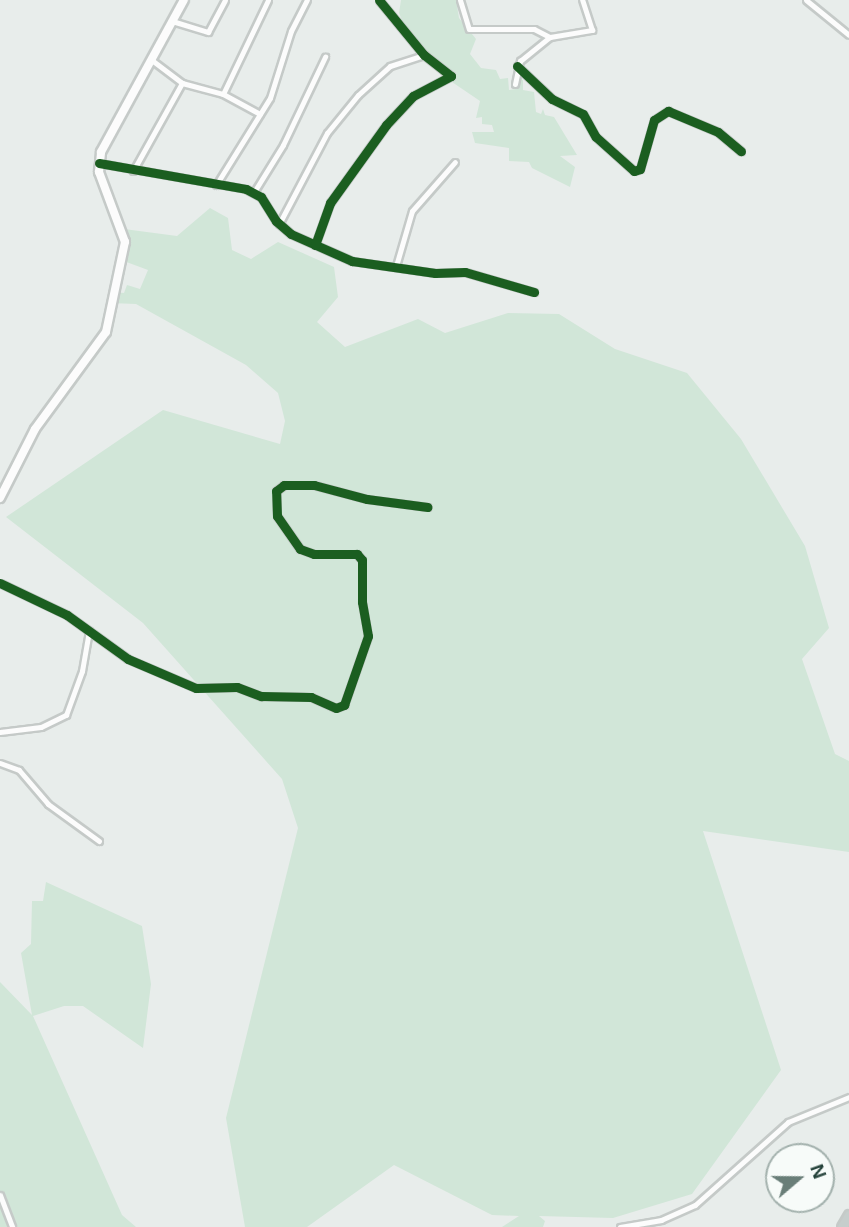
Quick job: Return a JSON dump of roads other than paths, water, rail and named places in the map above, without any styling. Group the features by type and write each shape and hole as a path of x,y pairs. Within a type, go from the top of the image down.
{"highway":[{"path":"842,1227 849,1215"}],"main road":[{"path":"0,498 36,429 106,332 125,243 99,163 114,126 153,61 184,0"}],"street":[{"path":"173,21 209,32 225,0"},
{"path":"223,94 268,0"},
{"path":"216,184 277,82 292,31 307,0"},
{"path":"316,245 330,203 386,125 413,96 450,78 450,72 424,55 379,0"},
{"path":"460,0 469,29 534,29 550,37"},
{"path":"515,84 517,66 550,37 592,30 583,0"},
{"path":"806,0 849,35"},
{"path":"279,224 327,133 358,95 390,66 424,55"},
{"path":"254,192 283,145 325,57"},
{"path":"153,61 183,83 223,94 260,114"},
{"path":"517,66 552,99 583,114 596,137 634,172 640,169 654,120 668,111 718,131 741,150"},
{"path":"133,171 183,83"},
{"path":"396,266 412,211 455,162"},
{"path":"99,163 254,192 279,224 352,261 465,272 534,292"},
{"path":"0,583 51,606 128,660 196,688 237,687 261,696 292,694 341,707 368,636 361,557 346,552 314,554 300,549 277,516 276,491 284,485 314,485 368,499 428,508"},
{"path":"0,732 41,727 66,715 82,671 89,631"},
{"path":"0,763 19,769 48,804 99,841"},
{"path":"620,1227 661,1220 695,1205 788,1122 849,1097"},
{"path":"0,1195 12,1227"}]}
